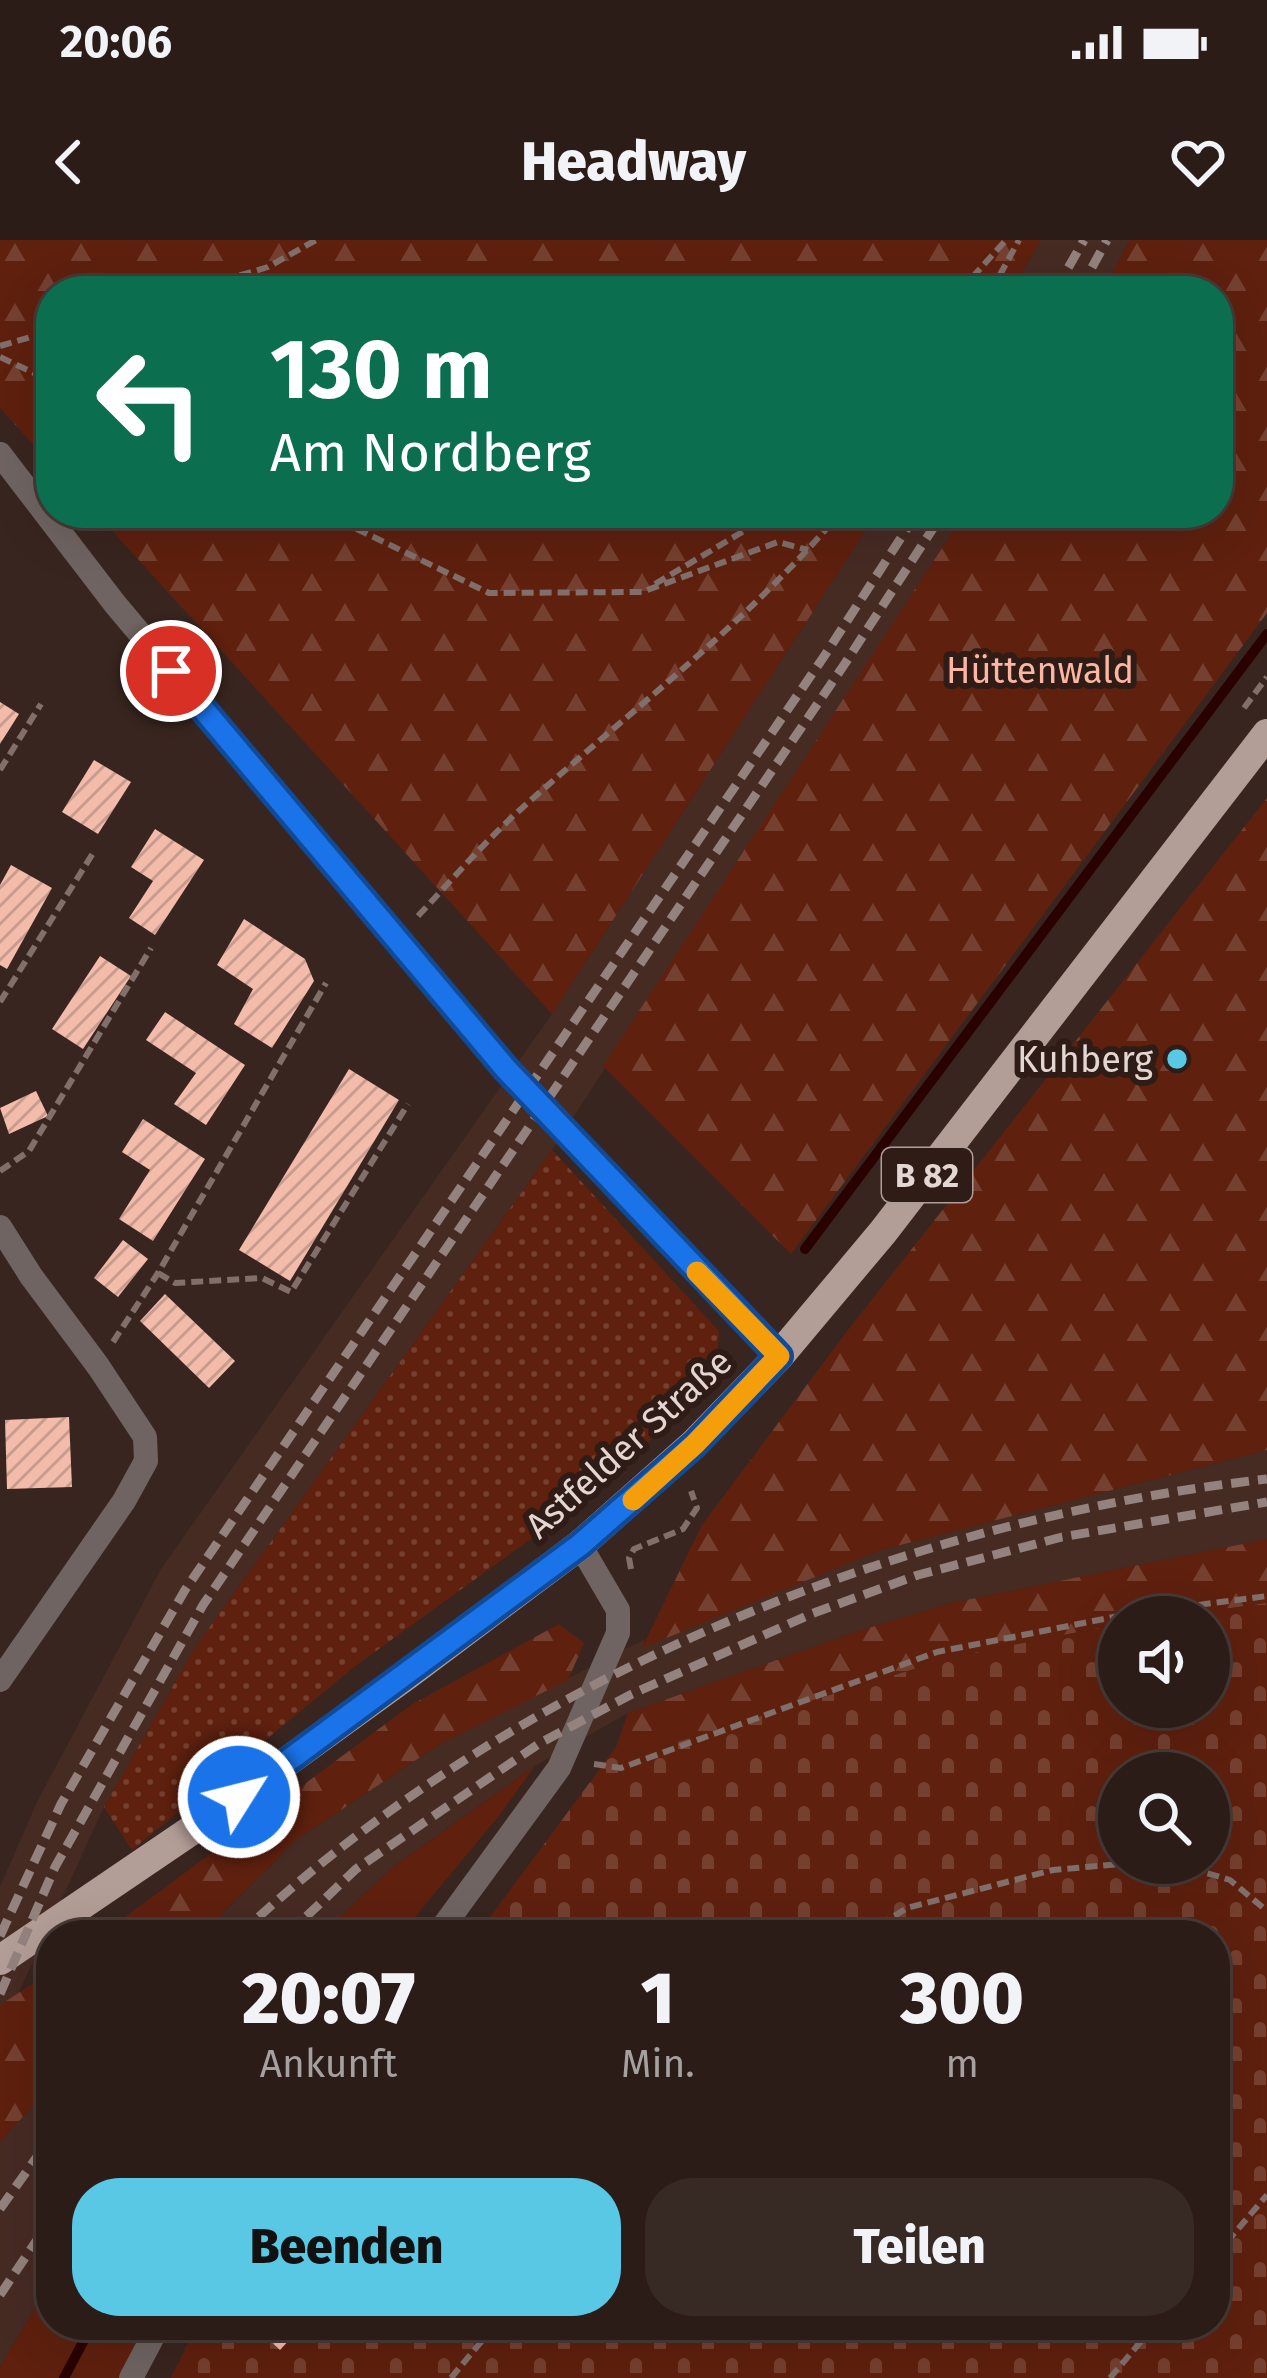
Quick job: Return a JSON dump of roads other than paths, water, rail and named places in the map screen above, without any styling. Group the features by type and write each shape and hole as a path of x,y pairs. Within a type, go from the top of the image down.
{"main road":[{"name":"Astfelder Straße","path":"59,1920 206,1821 580,1545 695,1444 779,1356 883,1232 1267,734"},
{"name":"Astfelder Straße","path":"0,1960 36,1936"}],"street":[{"path":"0,454 36,501"},
{"path":"57,528 115,604 506,1069 779,1356"},
{"path":"0,1227 145,1436 146,1461 124,1501 0,1679"},
{"path":"448,1920 559,1768 618,1634 618,1610 580,1545"},
{"path":"131,2378 151,2340"}],"waterway":[{"path":"805,1249 1267,634"},
{"path":"64,2378 84,2340"}],"railway":[{"path":"1064,276 1084,240"},
{"path":"1087,276 1107,240"},
{"path":"0,1936 61,1804 185,1590 907,528"},
{"path":"0,1994 55,1867 203,1605 933,528"},
{"path":"257,1920 347,1843 463,1761 587,1689 717,1626 851,1574 988,1532 1128,1500 1267,1479"},
{"path":"303,1920 356,1869 540,1743 632,1694 811,1614 918,1575 1062,1537 1267,1502"},
{"path":"0,2209 36,2158"},
{"path":"0,2295 36,2241"}],"place":[{"name":"Kuhberg","path":"1177,1059"}],"park label":[{"name":"Hüttenwald","path":"1040,670"}]}
